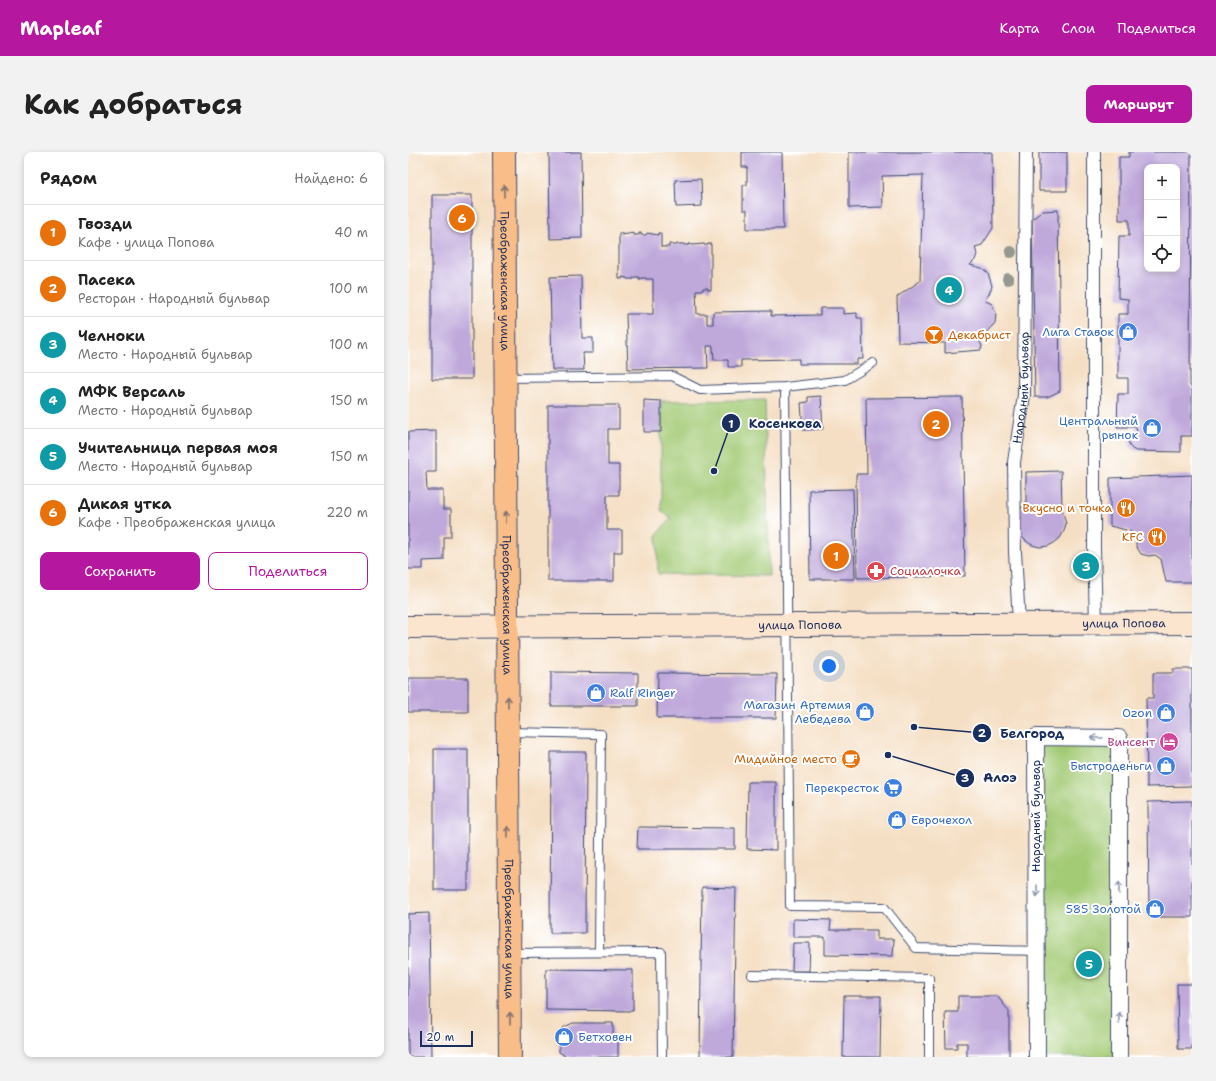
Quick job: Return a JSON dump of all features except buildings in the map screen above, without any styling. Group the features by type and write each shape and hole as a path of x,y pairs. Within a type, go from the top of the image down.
{"main road":[{"name":"Преображенская улица","path":"504,152 510,1057"},
{"name":"улица Попова","path":"408,627 1192,623"}],"street":[{"name":"Народный бульвар","path":"1020,623 1015,552 1014,462 1024,395 1026,152"},
{"path":"1094,152 1094,548 1096,623"},
{"name":"Народный бульвар","path":"1037,1057 1036,737 1119,738 1119,1057"}],"lane":[{"path":"505,378 672,376 700,390 785,387 845,380 873,363"},
{"path":"785,387 790,906 884,907 916,948 1037,951"},
{"path":"508,732 600,734 599,952"},
{"path":"509,953 661,952 662,1057"},
{"path":"752,975 929,978 929,1057"}],"green space":[{"path":"765,400 769,576 658,574 657,534 671,518 661,510 661,401"},
{"path":"1038,739 1118,739 1118,1057 1038,1057"}],"place":[{"name":"Дикая утка","path":"462,218"},
{"name":"МФК Версаль","path":"949,290"},
{"name":"Лига Ставок","path":"1128,332"},
{"name":"Декабрист","path":"934,335"},
{"name":"Пасека","path":"936,424"},
{"name":"Центральный рынок","path":"1152,428"},
{"name":"Косенкова","path":"714,471"},
{"name":"Вкусно и точка","path":"1126,508"},
{"name":"KFC","path":"1157,537"},
{"name":"Гвозди","path":"836,556"},
{"name":"Челноки","path":"1086,566"},
{"name":"Социалочка","path":"876,571"},
{"name":"Ralf Ringer","path":"596,693"},
{"name":"Магазин Артемия Лебедева","path":"865,712"},
{"name":"Ozon","path":"1166,713"},
{"name":"Белгород","path":"914,727"},
{"name":"Винсент","path":"1169,742"},
{"name":"Алоэ","path":"888,755"},
{"name":"Мидийное место","path":"851,759"},
{"name":"Быстроденьги","path":"1166,766"},
{"name":"Перекресток","path":"893,788"},
{"name":"Еврочехол","path":"897,820"},
{"name":"585 Золотой","path":"1155,909"},
{"name":"Учительница первая моя","path":"1089,964"},
{"name":"Бетховен","path":"564,1037"}]}
